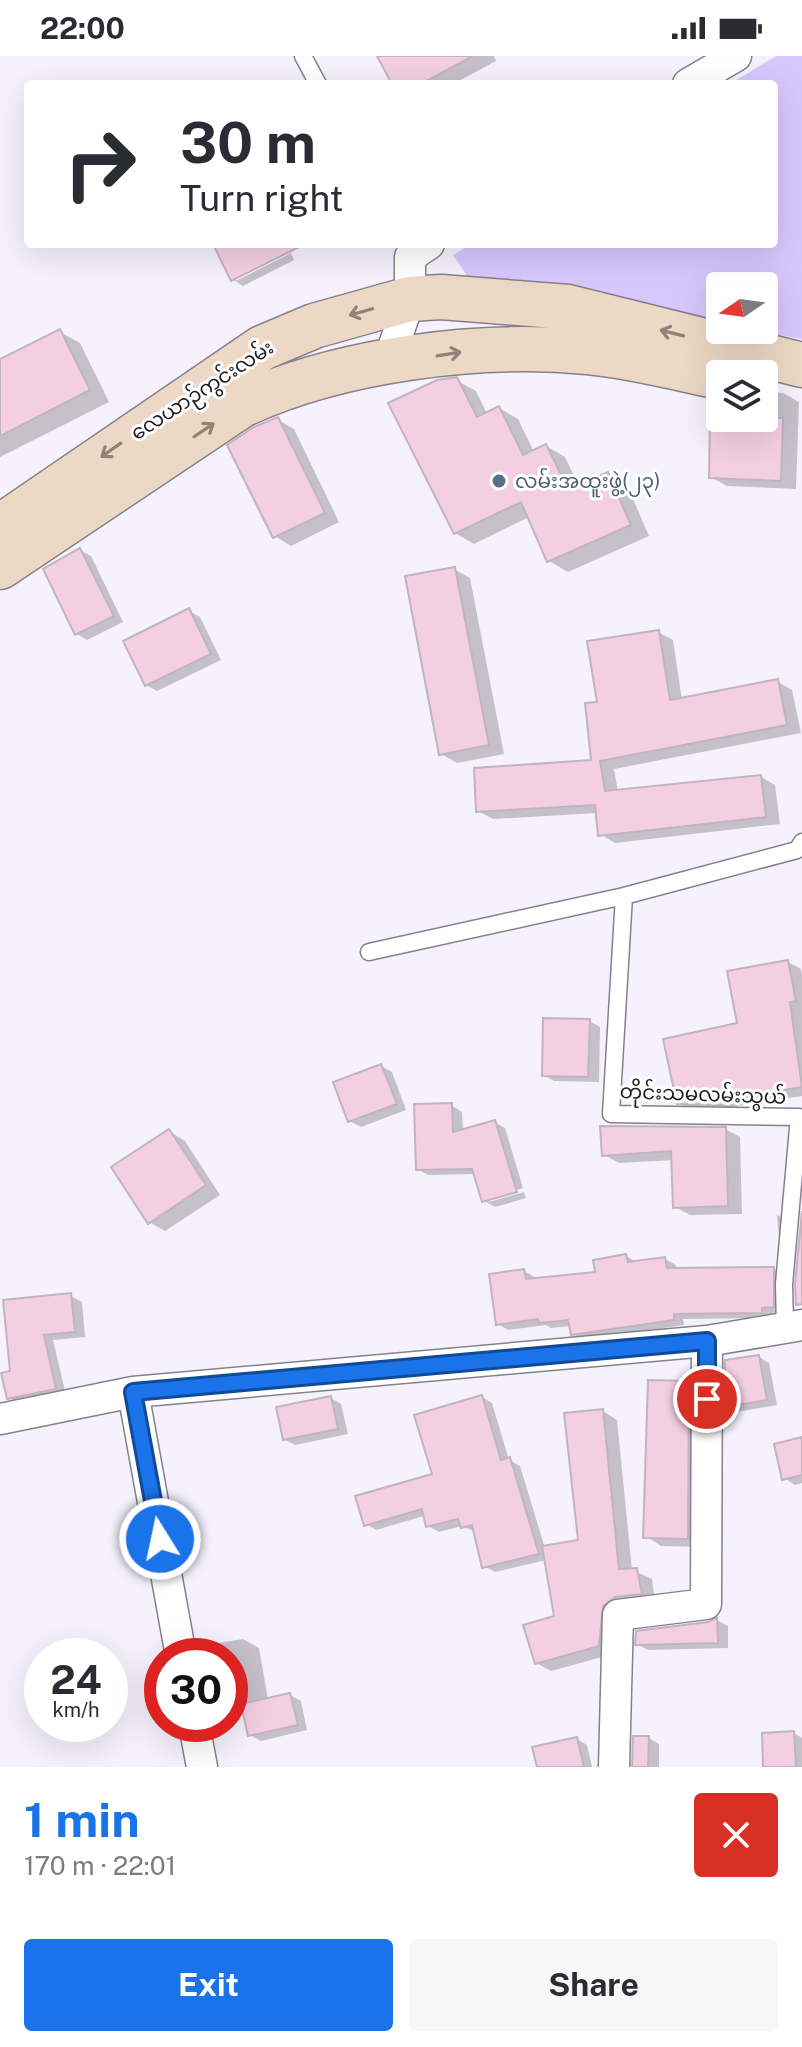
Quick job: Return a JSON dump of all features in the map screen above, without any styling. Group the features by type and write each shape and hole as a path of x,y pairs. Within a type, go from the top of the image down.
{"street":[{"path":"695,80 736,56"},
{"path":"388,362 413,261"},
{"name":"လေယာဉ်ကွင်းလမ်း","path":"0,527 262,348 314,326 413,261 441,297 568,307 802,365"},
{"name":"လေယာဉ်ကွင်းလမ်း","path":"0,567 242,405 270,392 388,362 466,351 543,349 591,352 706,374"},
{"path":"778,388 802,392"},
{"path":"0,1419 133,1392 707,1341 794,1326"},
{"path":"614,1767 618,1615 706,1604 707,1341"},
{"path":"133,1392 178,1638"},
{"path":"197,1742 202,1767"}],"lane":[{"path":"303,56 316,80"},
{"path":"369,952 624,896 797,850 802,842"},
{"name":"တိုင်းသမလမ်းသွယ်","path":"624,896 611,1114 799,1117 784,1284 794,1326"}],"shaded area":[{"path":"776,56 802,56 802,339 778,335 778,272 706,272 706,321 468,277 453,255 464,248 778,248 778,80 737,80"}],"building":[{"path":"377,56 473,56 428,80 390,80"},
{"path":"215,248 297,248 231,281"},
{"path":"60,329 90,390 0,436 0,359"},
{"path":"457,377 477,417 499,406 523,455 546,444 568,489 608,472 631,525 547,562 521,502 454,534 388,403 437,380"},
{"path":"278,417 325,513 273,538 227,445 254,427"},
{"path":"778,418 783,418 781,481 709,478 710,432 778,432"},
{"path":"80,548 114,616 75,635 43,569"},
{"path":"455,567 489,745 439,755 405,576"},
{"path":"189,608 211,654 145,686 123,641"},
{"path":"659,630 670,700 778,679 787,725 600,761 605,791 761,775 766,817 598,836 595,805 476,812 474,768 591,760 585,703 597,702 587,641"},
{"path":"788,960 796,1001 790,1002 802,1087 725,1100 725,1105 677,1104 663,1039 737,1023 727,971"},
{"path":"543,1018 590,1019 588,1077 542,1076"},
{"path":"381,1064 397,1104 348,1122 333,1082"},
{"path":"452,1103 453,1132 495,1120 517,1192 482,1202 472,1169 416,1170 414,1104"},
{"path":"600,1126 726,1127 728,1206 673,1208 671,1151 602,1156"},
{"path":"169,1129 206,1185 148,1224 111,1167"},
{"path":"802,1211 802,1304 796,1305 795,1284"},
{"path":"626,1254 628,1262 665,1257 667,1268 774,1267 774,1307 762,1308 762,1313 674,1314 674,1320 571,1335 568,1320 539,1323 538,1319 496,1325 489,1274 524,1269 526,1279 595,1272 593,1260"},
{"path":"71,1293 75,1332 44,1335 56,1389 7,1399 1,1373 10,1371 3,1300"},
{"path":"759,1355 767,1400 725,1407 725,1360"},
{"path":"648,1380 689,1381 688,1539 643,1538"},
{"path":"482,1395 501,1460 510,1457 539,1554 482,1568 472,1525 461,1528 458,1519 426,1527 422,1509 364,1526 355,1496 432,1474 414,1415"},
{"path":"331,1396 338,1429 283,1440 276,1407"},
{"path":"603,1409 619,1569 637,1568 642,1594 615,1597 603,1606 599,1646 535,1664 523,1625 554,1616 542,1546 578,1540 564,1413"},
{"path":"802,1437 802,1475 782,1480 774,1444"},
{"path":"717,1618 718,1643 635,1645 636,1631 708,1622"},
{"path":"290,1693 298,1725 248,1736 248,1702"},
{"path":"794,1731 796,1767 763,1767 762,1733"},
{"path":"633,1736 649,1736 648,1767 632,1767"},
{"path":"577,1737 584,1767 537,1767 532,1747"}],"place":[{"name":"လမ်းအထူးဖွဲ့(၂၃)","path":"499,481"}],"route":[{"path":"160,1539 133,1392 707,1341 707,1399"}]}
